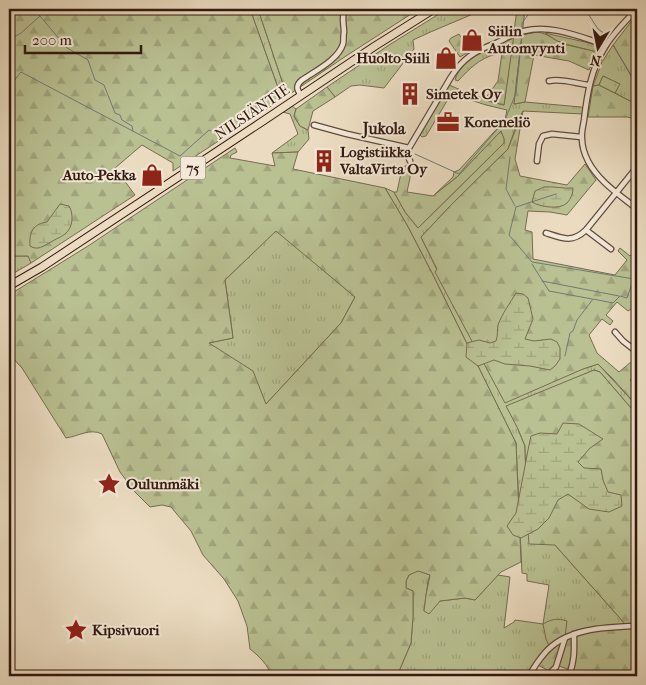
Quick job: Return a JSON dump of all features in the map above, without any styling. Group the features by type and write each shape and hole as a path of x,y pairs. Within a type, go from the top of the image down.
{"main road":[{"name":"NILSIÄNTIE","path":"9,286 42,267 375,46 434,9"}],"street":[{"path":"301,96 297,89 298,84 332,60 342,45 343,12 345,9"},
{"path":"636,9 606,45 598,60 590,86 582,137 583,148 591,166 602,181 637,209"},
{"path":"410,161 407,154 414,138 457,68 481,48 533,29 565,32 606,45"},
{"path":"549,81 569,81 590,86"},
{"path":"314,125 409,148"},
{"path":"537,161 543,136 552,134 582,137"},
{"path":"546,233 572,239 580,235 637,166"},
{"path":"586,230 611,249"},
{"path":"615,332 637,352"},
{"path":"529,676 544,653 564,638 595,628 637,626"},
{"path":"570,673 575,655 574,634"},
{"path":"547,676 556,667 564,638"}],"green space":[{"path":"9,9 250,9 282,99 173,171 173,163 142,145 115,168 135,195 31,263 28,256 9,257"},
{"path":"250,9 258,9 287,96 282,99"},
{"path":"258,9 388,9 397,14 405,9 419,9 287,96"},
{"path":"447,9 484,9 413,40 414,49 384,88 360,85 351,86 335,97 327,87 389,45"},
{"path":"517,9 525,9 514,104 525,102 581,107 584,108 583,114 523,111 508,149 421,237 437,270 583,369 598,364 637,406 637,415 600,372 594,370 565,383 518,429 525,446 527,519 555,545 627,626 550,648 529,676 397,676 411,643 413,591 406,588 406,581 409,575 418,570 430,575 424,611 440,601 465,598 475,600 498,575 510,577 504,628 515,620 543,624 549,585 527,581 527,574 522,573 516,443 432,273 385,188 394,192 405,212 418,228 504,143 501,132 457,177 433,196 505,120 507,110 455,95 450,96 426,136 422,137 420,135 449,85 488,101 504,105"},
{"path":"637,14 637,85 613,45"},
{"path":"537,32 566,44 597,52 589,70 569,61 534,55 525,102 514,104 522,35"},
{"path":"545,33 598,45 599,48 597,52 569,45 557,41"},
{"path":"459,34 470,51 460,57 449,41"},
{"path":"514,35 504,105 488,101 485,99 498,81 504,39"},
{"path":"613,45 637,85 637,100 630,101 615,93 619,84 603,76 599,85 593,86 602,62"},
{"path":"497,46 496,54 480,61 458,81 455,80 466,63 484,51"},
{"path":"603,76 620,84 615,93 599,85"},
{"path":"599,85 630,101 637,100 637,119 627,117 588,117 593,86"},
{"path":"327,87 335,97 313,111 308,130 300,126 294,116 296,109"},
{"path":"289,104 296,109 294,116 300,126 308,130 309,139 298,152 272,153 298,134 290,114 279,111"},
{"path":"523,111 515,159 520,176 567,185 585,164 596,180 567,215 528,211 525,230 532,232 533,259 615,275 627,260 618,251 620,248 630,256 637,248 637,305 628,311 617,302 606,315 613,321 610,325 602,319 589,335 597,353 619,372 637,357 637,372 630,380 637,386 637,406 598,364 505,403 435,272 437,269 421,237 508,149"},
{"path":"501,131 504,143 418,228 405,212 394,192 397,192 402,168 407,165 410,166 407,192 433,196 457,177"},
{"path":"235,148 237,152 231,155 230,158 275,166 272,153 298,152 293,169 385,188 432,273 516,443 521,562 501,572 475,600 465,598 440,601 429,614 424,611 430,575 418,571 409,575 406,581 406,588 413,591 411,643 397,676 272,676 263,661 250,649 247,626 238,601 224,579 203,555 191,531 171,507 162,505 150,507 135,492 120,472 102,434 89,432 66,438 22,368 9,354 9,295 88,246","holes":["276,231 355,297 341,323 266,404 253,371 209,343 233,338 225,280"]},
{"path":"544,187 573,188 571,198 567,203 560,206 550,207 532,202 535,191"},
{"path":"60,204 69,206 71,209 72,221 68,231 61,237 40,247 30,246 30,237 33,229 47,222"},
{"path":"276,230 355,297 341,323 266,404 208,343 233,338 225,280"},
{"path":"29,256 31,263 14,273 9,270 9,257"},
{"path":"516,293 523,294 528,298 533,319 525,339 534,341 551,339 557,342 560,348 560,359 550,370 505,364 494,360 478,366 466,357 467,343 479,340 490,343 496,341 498,325"},
{"path":"594,370 600,372 637,415 637,676 575,676 576,672 559,666 556,676 550,676 551,672 536,664 550,648 543,624 555,620 567,621 565,637 626,625 555,545 529,544 525,446 506,406"},
{"path":"563,423 579,424 603,439 590,448 578,462 584,468 601,469 608,492 621,495 622,506 609,512 589,509 568,494 558,500 549,518 538,529 521,538 513,535 507,526 516,513 531,436 540,433 557,434"}],"waterway":[{"path":"34,9 40,16"},
{"path":"522,28 522,23 531,9"},
{"path":"585,9 598,29 609,37"},
{"path":"9,40 21,33 40,16 67,48 88,60 95,80 104,85 115,113 132,126 133,131"},
{"path":"415,154 459,174 505,120 516,93 522,35"},
{"path":"614,46 631,76 637,81"},
{"path":"9,87 21,72 180,156 209,130 219,134"},
{"path":"510,157 506,189 515,206"},
{"path":"556,194 516,207 509,235 532,262 634,279"},
{"path":"532,264 549,291 592,299"},
{"path":"565,356 570,333 593,299 613,303 620,296 627,298 637,269"},
{"path":"542,281 619,296"}],"place":[{"name":"Siilin Automyynti","path":"472,40"},
{"name":"Huolto-Siili","path":"446,58"},
{"name":"Simetek Oy","path":"410,94"},
{"name":"Koneneliö","path":"448,122"},
{"name":"Logistiikka ValtaVirta Oy","path":"324,161"},
{"name":"Auto-Pekka","path":"152,175"},
{"name":"Oulunmäki","path":"109,484"},
{"name":"Kipsivuori","path":"76,630"}],"district":[{"name":"Jukola","path":"384,128"}]}
